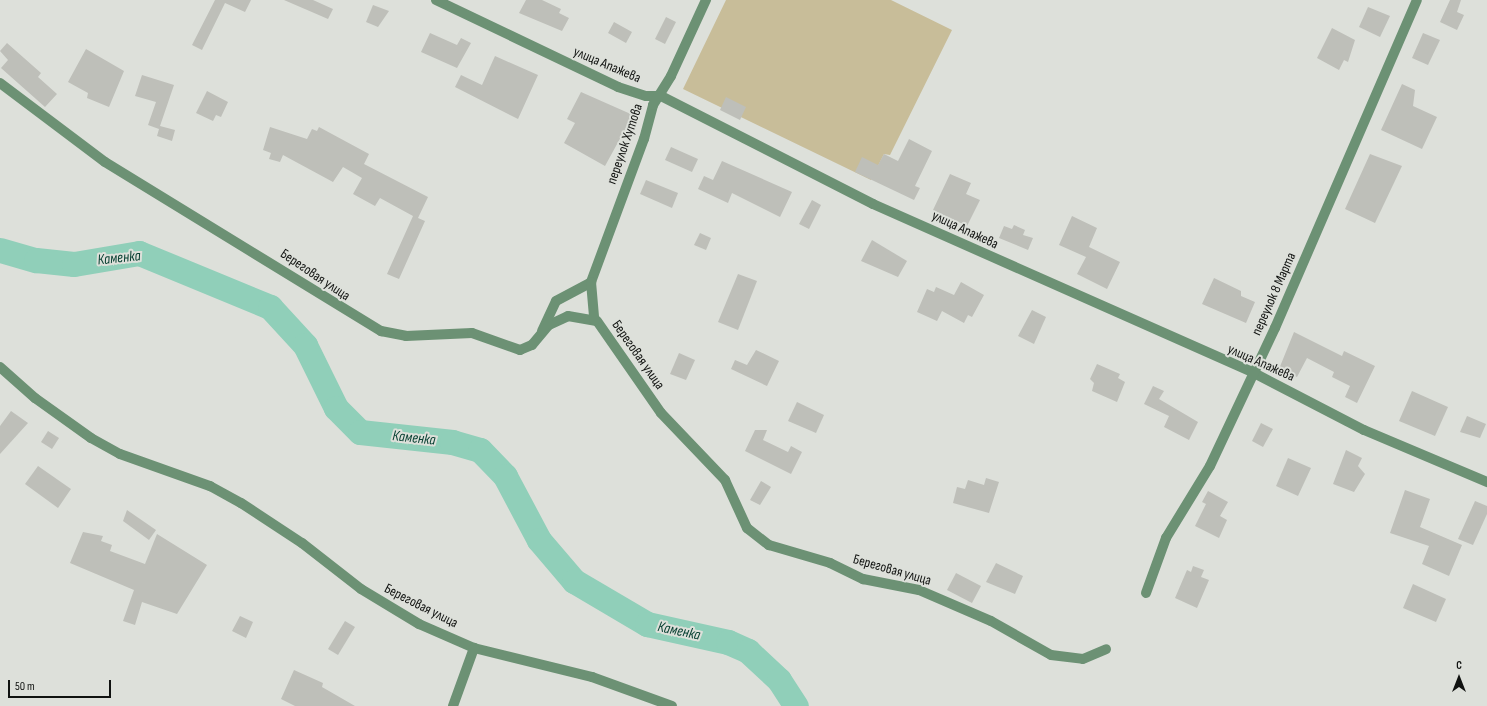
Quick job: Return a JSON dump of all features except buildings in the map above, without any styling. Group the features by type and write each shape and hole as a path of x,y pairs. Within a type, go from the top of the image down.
{"street":[{"name":"улица Апажева","path":"436,0 618,87 646,96 661,96 873,204 1254,373 1364,430 1487,482"},
{"name":"переулок Хутова","path":"591,282 644,139 653,105 661,96 706,0"},
{"name":"переулок 8 Марта","path":"1146,593 1166,538 1210,466 1254,373 1418,0"},
{"name":"Береговая улица","path":"0,83 105,162 298,279 367,326 406,336 472,333 520,350 532,345 542,332 568,316 594,320 610,336 661,413 725,480 747,528 769,545 830,564 864,579 919,590 991,621 1051,655 1084,659 1106,649"},
{"path":"542,332 556,301 591,282 594,320"},
{"name":"Береговая улица","path":"0,367 35,398 91,438 120,454 204,483 241,503 302,543 384,604 474,648 592,677 672,706"},
{"path":"453,706 474,648"}],"shaded area":[{"path":"726,0 891,0 952,30 890,155 884,154 871,180 683,89"}],"waterway":[{"name":"Каменка","path":"0,250 36,260 74,264 139,253 270,307 305,345 336,408 360,432 452,442 480,450 505,476 539,540 574,581 647,624 728,642 748,651 779,680 796,706"}]}
